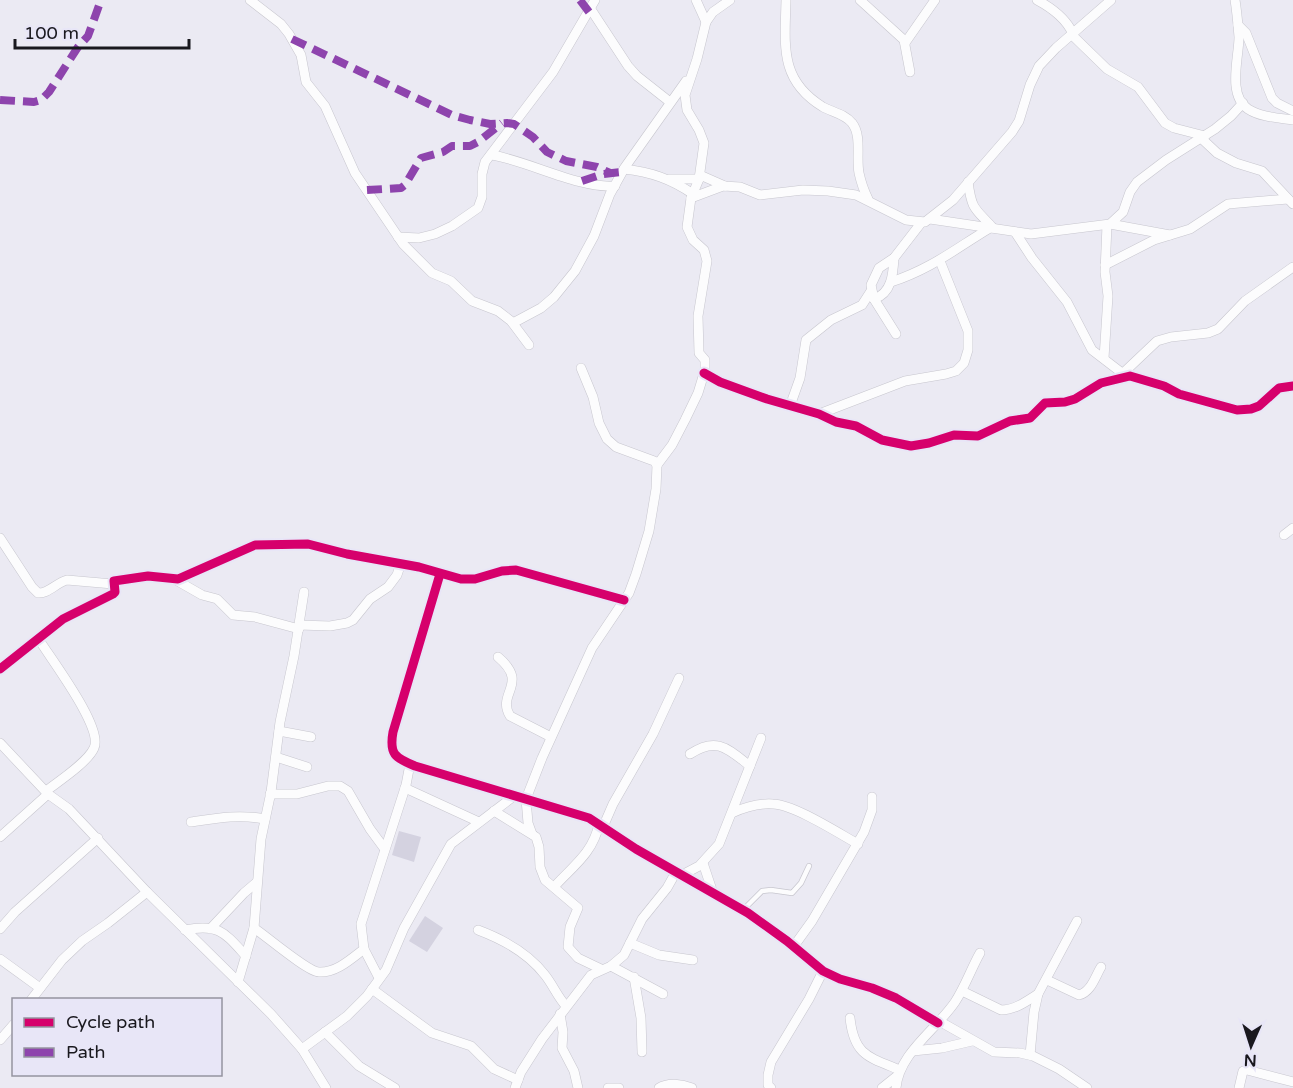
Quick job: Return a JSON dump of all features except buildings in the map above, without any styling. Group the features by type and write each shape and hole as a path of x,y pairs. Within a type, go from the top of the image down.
{"street":[{"path":"250,0 281,24 289,34 301,56 306,82 325,106 355,173 398,237 432,273 451,281 472,301 498,311 513,323 529,345"},
{"path":"696,0 706,22"},
{"path":"601,969 578,958 568,947 570,927 578,908 544,880 539,847 528,823 526,799 551,737 592,648 624,600 636,574 649,531 656,489 657,465 672,445 698,393 704,373 705,360 699,353 698,316 707,261 704,250 693,240 687,226 692,196 699,177 704,143 687,110 685,95 706,22 713,12 730,0"},
{"path":"786,0 787,60 791,76 802,90 852,123 857,136 859,173 868,199"},
{"path":"860,0 905,43 910,72"},
{"path":"905,43 935,0"},
{"path":"1037,0 1056,12 1065,21 1072,34 1107,69 1138,87 1165,123 1203,137 1217,153 1236,163 1262,171 1289,197"},
{"path":"896,334 873,295 874,275 879,268 894,258 926,221 953,200 1012,132 1019,121 1030,85 1039,66 1111,0"},
{"path":"1235,0 1239,40 1236,75 1242,103 1257,113 1293,120"},
{"path":"398,237 419,238 435,234 468,216 478,207 482,197 482,174 485,162 553,72 593,4"},
{"path":"593,4 628,66 670,102"},
{"path":"1238,25 1246,33 1272,98 1293,111"},
{"path":"513,323 541,308 554,297 575,271 594,236 624,169 690,76"},
{"path":"1104,358 1108,296 1105,265 1109,225 1123,212 1130,192 1137,182 1151,170 1231,117 1242,103"},
{"path":"492,155 603,187 615,186"},
{"path":"624,169 651,172 668,179 692,196"},
{"path":"668,179 699,177 725,186 740,187 760,195 803,190 856,195 906,220 1041,233 1109,225 1173,236"},
{"path":"968,182 972,205 992,228"},
{"path":"692,196 725,186"},
{"path":"1105,265 1154,240 1190,229 1228,204 1289,197"},
{"path":"891,282 915,274 940,261 992,228"},
{"path":"1015,232 1032,258 1067,302 1092,350 1104,358 1120,375 1138,377 1179,394 1197,397 1237,411 1251,410 1279,388 1293,386"},
{"path":"790,406 800,378 806,340 831,321 862,305 873,295 884,294 891,282 894,258"},
{"path":"819,414 905,381 956,371 964,363 968,350 968,331 940,261"},
{"path":"704,373 732,387 819,414 836,422 856,426 882,440 911,446 954,435 978,436 1010,421 1030,418 1045,402 1065,402 1075,399 1101,383 1120,375 1157,341 1208,333 1218,329 1245,301 1293,267"},
{"path":"581,368 593,397 599,423 607,439 616,447 654,461 657,465"},
{"path":"1284,535 1293,528"},
{"path":"0,538 38,593 43,593 59,582 67,580 113,584"},
{"path":"174,579 255,545 308,544 347,554 401,563 461,579 475,579 502,571 516,570 624,600"},
{"path":"113,584 118,579 132,577 174,579 202,595 217,599 232,615 255,617 299,627 330,626 353,620 370,599 388,587 397,575 401,563"},
{"path":"440,574 391,744 397,757 410,764 589,818 679,874 743,910 794,946 823,971 896,998 994,1052 1030,1055 1059,1068 1087,1088"},
{"path":"0,669 63,619 113,594 115,592 113,584"},
{"path":"238,982 254,928 261,839 304,592"},
{"path":"0,837 85,759 94,748 96,739 85,711 38,638"},
{"path":"498,657 511,670 514,679 506,705 510,716 551,737"},
{"path":"555,887 594,843 601,826 653,734 679,678"},
{"path":"279,731 311,737"},
{"path":"372,989 432,1033 471,1046 494,1069 516,1084 542,1039 591,975 611,966 624,955 642,919 667,888 679,874 703,863 719,844 761,738"},
{"path":"0,744 47,793 69,809 147,892 272,1014 302,1049 326,1088"},
{"path":"690,754 713,744 722,746 750,766"},
{"path":"276,757 307,767"},
{"path":"380,978 364,949 361,924 405,789 410,764"},
{"path":"270,794 297,794 328,786 340,786 348,791 384,848"},
{"path":"405,789 480,822"},
{"path":"302,1049 347,1016 386,970 404,928 452,844 514,796"},
{"path":"794,946 812,921 858,844 869,821 872,797"},
{"path":"732,813 747,807 774,803 802,814 858,844"},
{"path":"494,811 532,834"},
{"path":"191,822 247,815 265,819"},
{"path":"0,929 15,912 98,838"},
{"path":"703,863 713,893"},
{"path":"212,927 257,882"},
{"path":"32,998 62,960 82,941 147,892"},
{"path":"1030,1055 1038,994 1077,921"},
{"path":"185,930 212,927 223,931 246,956"},
{"path":"254,928 317,973 330,971 344,964 364,949"},
{"path":"478,930 493,935 519,951 545,975 563,1010 562,1048 574,1071 578,1088"},
{"path":"630,943 659,955 693,960"},
{"path":"882,1088 898,1073 905,1060 939,1022 962,991 980,952"},
{"path":"0,959 40,988"},
{"path":"611,966 663,994"},
{"path":"1047,980 1079,996 1084,994 1101,967"},
{"path":"771,1088 768,1085 768,1075 771,1062 823,971"},
{"path":"634,977 641,1018 642,1052"},
{"path":"962,991 1001,1010 1016,1007 1038,994"},
{"path":"850,1018 855,1044 862,1052 898,1073"},
{"path":"0,1040 12,1026"},
{"path":"325,1032 359,1066 395,1088"},
{"path":"913,1051 942,1048 972,1041"},
{"path":"1239,1088 1241,1074 1247,1070 1293,1082"},
{"path":"896,1088 898,1073"},
{"path":"659,1088 662,1085 675,1084 692,1088"},
{"path":"608,1088 619,1088"}],"lane":[{"path":"743,910 762,891 771,890 789,894 792,892 801,883 809,866"}],"marked path":[{"path":"0,100 34,102 41,100 88,36 101,0"},
{"path":"580,0 589,12"},
{"path":"292,39 452,115 490,124 514,124 533,137 547,152 566,161 597,167 610,173"},
{"path":"367,190 401,188 421,158 443,152 452,146 470,146 502,123"},
{"path":"582,181 603,174 622,172"}],"cycle path":[{"path":"704,373 720,382 767,399 819,414 836,422 856,426 882,440 911,446 954,435 978,436 1010,421 1030,418 1045,403 1075,399 1101,383 1130,376 1164,386 1179,394 1237,410 1259,406 1279,388 1293,386"},
{"path":"0,669 63,619 113,594 115,592 114,581 148,576 178,579 255,545 308,544 347,554 419,567 461,579 475,579 502,571 516,570 624,600"},
{"path":"440,574 393,732 392,745 398,758 415,766 589,818 636,849 748,913 823,971 896,998 938,1023"}]}
